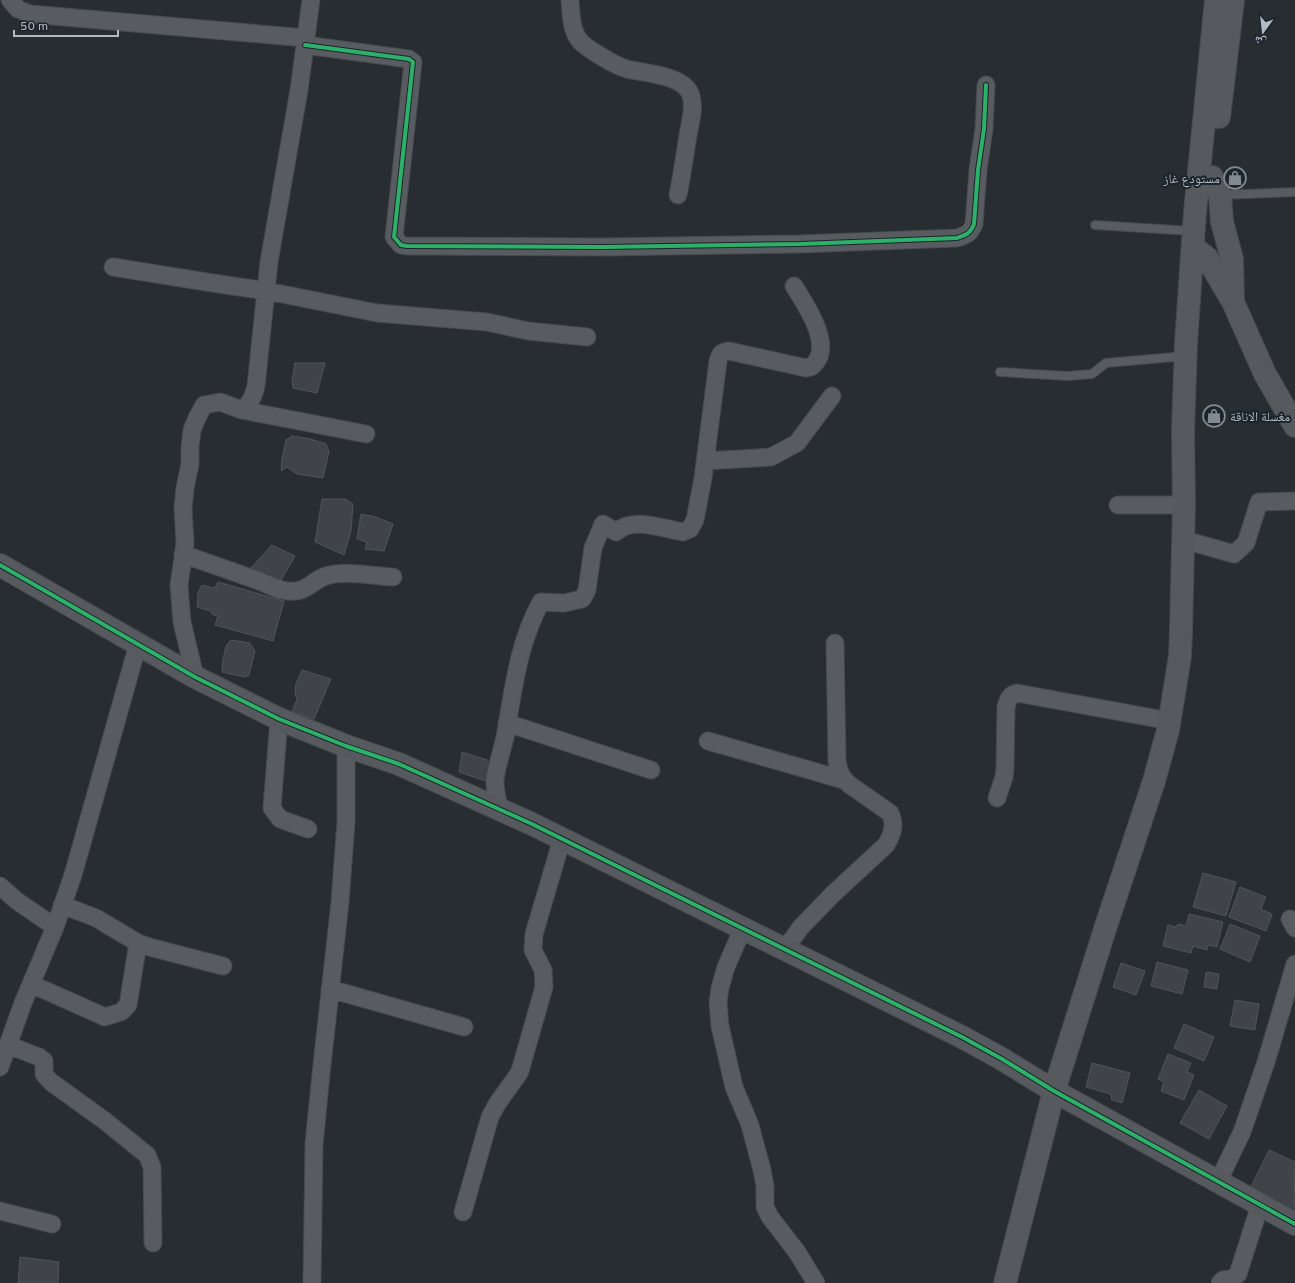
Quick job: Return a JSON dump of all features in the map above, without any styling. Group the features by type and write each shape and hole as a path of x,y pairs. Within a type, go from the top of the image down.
{"main road":[{"path":"1005,1283 1060,1094 1159,782 1178,735 1192,656 1198,396 1198,180 1216,0"},
{"path":"1159,782 1180,656 1184,505 1183,430 1186,356 1198,245 1216,186 1233,0"},
{"path":"1216,186 1222,222 1232,259 1233,302"},
{"path":"1198,245 1233,302 1265,374 1295,426"},
{"path":"0,565 195,677 279,720 398,764 562,838 962,1037 1060,1094 1295,1224"},
{"path":"1019,1283 1060,1094"}],"street":[{"path":"10,0 18,9 30,14 305,42 409,59 414,62 394,237 401,245 408,246 604,247 800,244 957,238 971,232 974,224 978,170 984,129 986,85"},
{"path":"242,410 252,400 256,386 269,262 311,0"},
{"path":"570,0 574,30 580,41 612,63 626,69 651,73 672,80 688,90 691,96 692,112 678,195"},
{"path":"113,267 266,291 377,313 487,322 528,331 587,337"},
{"path":"499,809 495,780 517,669 524,642 535,612 541,602 564,603 582,599 587,590 593,548 603,524 616,532 618,529 644,524 683,532 690,529 695,520 705,461 719,356 723,352 729,351 806,368 811,367 818,359 820,342 816,323 794,286"},
{"path":"705,461 771,457 797,443 832,396"},
{"path":"195,677 182,614 179,585 185,544 183,508 190,464 192,430 204,405 220,402 242,410 366,434"},
{"path":"1195,543 1234,554 1246,543 1259,502 1295,502"},
{"path":"1118,505 1184,505"},
{"path":"183,554 258,580 276,589 289,591 305,589 326,576 344,574 394,577"},
{"path":"785,949 801,927 832,894 881,851 891,836 893,825 893,818 890,813 844,780 839,773 837,761 835,643"},
{"path":"0,1067 31,984 55,927 73,875 138,644"},
{"path":"997,798 1004,777 1005,768 1006,707 1009,698 1014,694 1017,693 1170,721"},
{"path":"279,720 272,808 280,819 308,829"},
{"path":"507,723 651,770"},
{"path":"708,741 844,780"},
{"path":"312,1283 314,1144 340,902 346,822 346,746"},
{"path":"463,1212 486,1128 497,1104 520,1070 544,987 543,970 534,950 534,934 562,838"},
{"path":"0,886 17,901 55,927"},
{"path":"62,905 96,918 138,943 152,948 224,966"},
{"path":"743,928 726,967 720,988 718,1002 720,1026 734,1087 750,1125 762,1170 765,1186 765,1207 770,1217 797,1252 816,1283"},
{"path":"31,984 105,1017 120,1012 128,1005 138,943"},
{"path":"1218,1182 1242,1132 1266,1062 1295,964"},
{"path":"330,989 464,1027"},
{"path":"8,1045 39,1056 44,1061 44,1074 51,1082 105,1121 147,1155 152,1167 153,1243"},
{"path":"1220,1283 1223,1280 1231,1279 1238,1274 1260,1205"},
{"path":"0,1211 52,1224"}],"lane":[{"path":"1216,186 1295,192"},
{"path":"1095,225 1198,245"},
{"path":"1000,372 1067,376 1092,374 1106,363 1186,356"}],"building":[{"path":"295,363 325,363 317,393 293,388 292,381"},
{"path":"292,436 310,439 326,444 329,452 323,478 297,474 287,467 281,471 286,440"},
{"path":"322,499 346,499 353,504 351,531 344,555 315,542"},
{"path":"361,514 376,517 393,524 384,551 365,549 367,542 357,539"},
{"path":"272,545 295,556 276,589 246,573"},
{"path":"218,582 284,601 273,641 215,625 218,616 213,615 210,611 197,607 198,593 202,585 214,588"},
{"path":"231,640 250,643 255,651 249,675 244,677 222,672 226,646"},
{"path":"302,670 331,679 314,719 292,712 297,699 295,693 296,684"},
{"path":"462,752 487,760 491,765 488,782 459,772"},
{"path":"1203,873 1236,882 1226,916 1193,907"},
{"path":"1240,887 1266,897 1261,909 1272,914 1266,931 1229,917"},
{"path":"1189,914 1223,922 1217,947 1208,945 1207,950 1193,946 1191,953 1163,946 1168,925 1176,927 1178,924 1186,926"},
{"path":"1230,924 1260,936 1250,962 1220,949"},
{"path":"1157,962 1188,970 1182,994 1151,986"},
{"path":"1121,963 1145,971 1136,995 1113,987"},
{"path":"1206,972 1219,974 1217,989 1204,987"},
{"path":"1235,1000 1259,1004 1255,1030 1230,1026"},
{"path":"1184,1024 1214,1037 1204,1061 1174,1048"},
{"path":"1168,1054 1191,1063 1187,1072 1194,1075 1184,1100 1161,1091 1164,1082 1158,1079"},
{"path":"1092,1063 1130,1073 1122,1103 1112,1100 1111,1094 1086,1087"},
{"path":"1199,1090 1227,1106 1209,1139 1180,1123"},
{"path":"1269,1150 1295,1162 1294,1212 1249,1191"},
{"path":"20,1257 59,1262 58,1283 18,1283"}],"cycle path":[{"path":"305,45 409,59 413,62 394,237 401,245 407,246 604,247 800,244 957,238 967,234 974,224 978,170 984,129 986,85"},
{"path":"0,565 195,677 279,719 346,746 399,764 532,824 962,1037 1002,1059 1054,1091 1295,1224"}],"place":[{"name":"مستودع غاز","path":"1235,178"},
{"name":"مغسلة الاناقة","path":"1214,416"}]}
